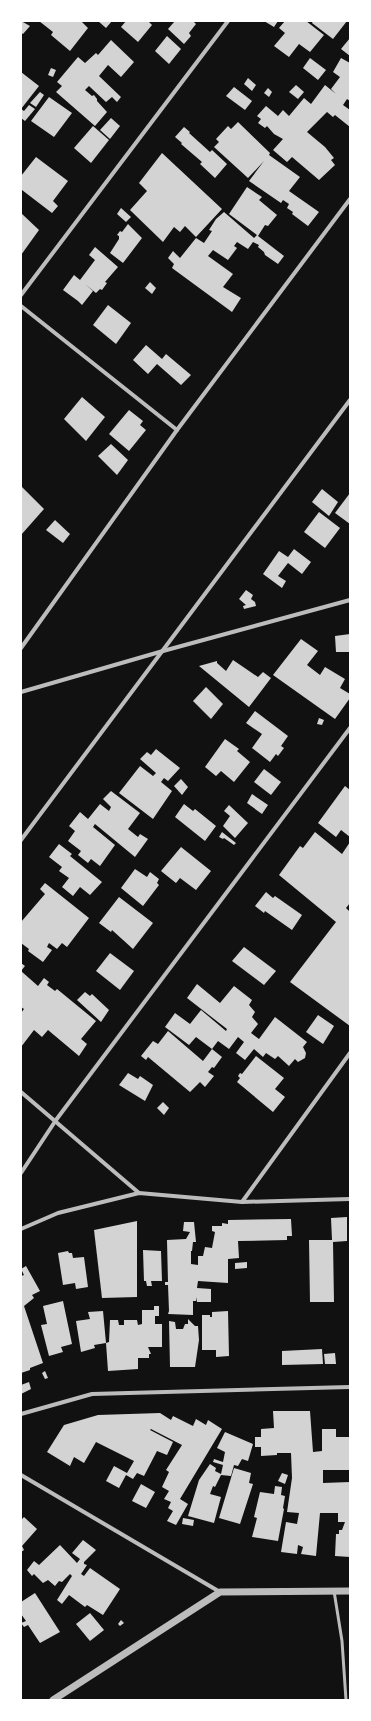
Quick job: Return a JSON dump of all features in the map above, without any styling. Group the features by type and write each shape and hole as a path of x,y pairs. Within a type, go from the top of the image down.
{"street":[{"path":"21,295 228,21"},
{"path":"21,648 177,430 350,199"},
{"path":"21,306 177,430"},
{"path":"21,840 350,400"},
{"path":"21,692 163,651 350,600"},
{"path":"21,1173 56,1120 350,728"},
{"path":"242,1202 350,1053"},
{"path":"21,1092 56,1120 139,1193"},
{"path":"21,1229 58,1212 139,1193 242,1202 350,1199"},
{"path":"21,1414 92,1394 350,1387"},
{"path":"21,1475 220,1592 350,1591"},
{"path":"53,1700 220,1592"}],"lane":[{"path":"334,1591 342,1641 346,1700"}],"building":[{"path":"21,21 30,26 23,34 21,33"},
{"path":"39,21 81,21 88,28 70,51 51,35 53,32"},
{"path":"98,21 112,21 106,28"},
{"path":"126,21 148,21 152,25 138,42 121,27"},
{"path":"175,21 193,21 196,24 189,33 191,36 184,44 168,29"},
{"path":"264,21 278,21 274,27"},
{"path":"285,21 306,21 324,35 310,52 299,44 289,57 274,46 285,33 279,28"},
{"path":"313,21 347,21 333,39 312,23"},
{"path":"167,36 181,49 169,64 155,51"},
{"path":"350,38 350,56 341,49"},
{"path":"111,40 134,62 121,77 108,65 99,76 121,97 117,102 112,97 106,102 89,86 85,90 92,96 94,95 97,101 107,112 95,126 56,92 62,86 57,82 78,57 85,63 96,53 98,55"},
{"path":"310,58 326,70 318,80 303,68"},
{"path":"341,58 350,63 350,101 347,99 343,105 350,110 350,127 335,115 333,117 327,112 307,132 325,147 334,158 331,160 335,165 319,180 292,157 287,162 273,150 283,139 274,134 267,126 265,128 258,123 261,119 257,116 266,106 278,116 283,110 289,116 304,98 311,104 325,85 336,94 331,89 340,77 333,72"},
{"path":"51,68 56,70 53,77 48,75"},
{"path":"21,72 39,86 21,109"},
{"path":"248,78 256,85 252,91 244,84"},
{"path":"296,85 304,92 298,99 289,92"},
{"path":"234,87 252,101 245,110 226,96"},
{"path":"268,88 272,92 269,97 264,93"},
{"path":"40,92 44,95 36,107 30,103"},
{"path":"49,97 72,113 54,137 31,121"},
{"path":"29,105 35,109 25,121 21,118 21,109 24,111"},
{"path":"111,118 120,126 110,139 100,130"},
{"path":"238,122 270,153 269,155 300,177 289,191 319,212 308,226 292,214 293,212 287,208 289,204 283,200 281,203 249,181 264,161 248,178 214,147 219,142 216,139 228,126 231,129"},
{"path":"93,126 109,140 91,163 74,148"},
{"path":"184,127 210,152 212,150 227,164 215,178 200,164 202,162 175,137"},
{"path":"162,153 222,209 196,237 185,226 180,232 174,227 163,242 130,210 147,191 139,183"},
{"path":"36,157 68,181 53,201 58,206 52,213 22,190 21,191 21,176"},
{"path":"247,187 262,197 259,200 277,215 268,226 265,225 258,236 284,256 278,264 265,255 264,252 258,247 259,245 253,242 248,249 237,242 234,246 237,248 228,260 213,250 208,256 233,274 223,287 241,298 232,312 172,268 174,264 168,258 173,251 180,258 196,238 204,243 212,231 209,230 216,219 224,212 254,238 257,235 229,214"},
{"path":"121,208 131,217 126,222 117,214"},
{"path":"21,213 39,230 21,255"},
{"path":"128,224 142,238 123,263 110,253 119,239 119,236 117,235 120,231 122,232"},
{"path":"95,247 118,267 105,282 107,283 102,290 100,289 96,293 85,284 93,291 82,305 63,290 74,275 80,280 95,260 89,255"},
{"path":"150,282 156,288 152,294 145,288"},
{"path":"108,305 131,323 116,344 93,325"},
{"path":"146,345 162,359 166,354 191,375 181,385 157,364 148,374 133,360"},
{"path":"82,397 105,417 86,441 64,419"},
{"path":"129,410 143,421 140,425 146,430 129,451 109,434"},
{"path":"111,444 128,460 117,475 98,456"},
{"path":"21,486 44,509 21,535"},
{"path":"322,489 338,502 329,516 312,502"},
{"path":"350,493 350,524 335,513"},
{"path":"319,512 340,528 325,548 304,532"},
{"path":"55,520 70,534 63,543 46,530"},
{"path":"294,549 311,562 302,574 288,563 278,576 286,581 282,588 263,574 279,551 288,557"},
{"path":"246,590 253,595 251,599 255,602 256,606 244,609 243,606 246,605 239,599"},
{"path":"350,634 350,652 336,652 335,636"},
{"path":"301,639 318,651 307,665 320,675 325,667 345,679 340,688 350,694 350,698 335,719 273,675"},
{"path":"233,660 258,677 263,672 271,678 249,707 199,666 217,661 217,663 226,671"},
{"path":"206,687 223,704 211,719 193,701"},
{"path":"255,711 288,736 281,746 284,748 278,756 276,754 270,762 252,748 262,734 246,723"},
{"path":"319,718 324,720 322,725 317,724"},
{"path":"225,739 239,749 237,751 250,762 234,782 221,771 216,776 205,767"},
{"path":"156,749 180,768 168,781 164,778 161,782 172,791 153,819 119,793 140,766 153,776 156,773 140,759 147,752 151,755"},
{"path":"264,769 281,782 271,795 254,782"},
{"path":"181,779 188,787 182,795 174,786"},
{"path":"345,786 350,790 350,837 341,830 336,837 318,823"},
{"path":"111,791 140,813 128,829 138,837 140,834 148,839 135,857 95,824 93,827 115,845 100,866 91,859 88,863 78,855 81,851 68,841 75,831 69,826 80,812 88,819 100,804 109,811 111,807 103,799"},
{"path":"252,794 268,805 262,814 247,803"},
{"path":"184,804 193,811 195,809 216,826 205,841 175,817"},
{"path":"229,805 248,823 235,838 223,826 230,816 224,811"},
{"path":"222,832 236,843 234,845 224,838 219,837"},
{"path":"315,832 342,854 350,842 350,903 346,908 350,912 350,1026 290,982 336,922 279,875 300,846 303,848"},
{"path":"59,844 72,854 70,856 102,882 90,895 80,887 73,896 62,887 69,878 59,871 62,867 49,857"},
{"path":"181,847 211,871 196,890 180,878 176,883 161,871"},
{"path":"135,869 147,877 150,872 159,879 157,883 159,885 143,906 121,888"},
{"path":"45,883 89,918 67,947 62,943 57,949 49,943 47,947 52,950 43,962 28,951 29,949 21,943 21,922 45,894 40,889"},
{"path":"266,892 273,898 275,896 302,915 292,930 265,911 264,913 255,906"},
{"path":"119,897 153,923 133,949 112,930 111,932 99,923"},
{"path":"244,947 276,971 264,985 232,961"},
{"path":"110,953 134,971 120,990 96,971"},
{"path":"21,963 25,966 21,971"},
{"path":"21,971 38,986 44,978 49,982 47,985 55,991 57,989 96,1021 81,1039 87,1044 79,1056 48,1030 42,1037 34,1030 21,1047 21,1013 24,1009 21,1007"},
{"path":"197,984 220,1003 234,986 252,1000 249,1005 255,1012 252,1017 258,1024 251,1033 259,1039 275,1017 307,1042 303,1047 306,1053 305,1058 298,1062 295,1059 289,1066 278,1056 275,1059 266,1053 263,1057 254,1049 245,1060 236,1053 244,1042 238,1037 229,1049 218,1041 212,1049 196,1037 189,1045 165,1027 175,1013 190,1024 201,1010 226,1031 227,1029 187,998"},
{"path":"85,992 90,996 92,994 109,1010 101,1022 77,1000"},
{"path":"318,1015 334,1026 323,1044 306,1032"},
{"path":"168,1031 203,1061 212,1049 222,1057 214,1068 212,1067 208,1072 214,1076 205,1087 200,1082 190,1092 148,1057 146,1060 141,1056 153,1041 158,1044"},
{"path":"256,1056 284,1078 275,1089 285,1097 273,1112 237,1082 240,1078 238,1076 240,1073 242,1074"},
{"path":"128,1073 138,1079 140,1076 153,1085 145,1101 119,1085"},
{"path":"163,1102 169,1108 164,1115 157,1108"},
{"path":"347,1217 347,1241 333,1242 334,1302 310,1302 309,1240 332,1240 331,1218"},
{"path":"291,1219 292,1236 287,1236 287,1240 238,1241 239,1258 228,1259 228,1283 198,1281 197,1288 211,1289 211,1302 197,1302 196,1297 196,1301 193,1301 193,1315 168,1314 168,1285 165,1285 165,1282 168,1282 167,1240 186,1239 190,1232 183,1231 184,1222 194,1222 196,1242 193,1242 191,1264 198,1265 198,1256 203,1256 205,1247 212,1248 215,1232 212,1231 212,1226 222,1226 222,1223 228,1224 228,1220"},
{"path":"137,1221 137,1297 102,1298 94,1230"},
{"path":"143,1250 161,1251 162,1281 151,1281 152,1286 147,1286 146,1281 144,1281"},
{"path":"68,1251 69,1253 72,1253 73,1258 84,1257 88,1287 76,1289 75,1283 63,1285 58,1253"},
{"path":"247,1262 247,1268 235,1269 235,1263"},
{"path":"26,1266 40,1291 32,1295 34,1298 24,1306 43,1363 21,1373 21,1276 24,1275 21,1269"},
{"path":"63,1301 72,1344 61,1347 63,1352 49,1356 41,1325 47,1324 43,1306"},
{"path":"154,1306 159,1306 159,1316 155,1316 155,1324 162,1324 162,1347 148,1347 151,1354 149,1354 149,1358 138,1358 138,1369 108,1371 106,1343 109,1342 110,1320 118,1320 119,1325 124,1325 124,1320 137,1320 138,1325 142,1324 142,1310 154,1310"},
{"path":"103,1311 106,1343 94,1345 95,1348 81,1352 76,1321 90,1319 88,1312"},
{"path":"228,1311 229,1356 216,1357 216,1350 202,1350 202,1315 210,1315 210,1317 212,1317 212,1312"},
{"path":"188,1319 195,1326 198,1326 199,1340 195,1367 170,1367 169,1321 175,1322 176,1329 183,1329 185,1324 188,1324"},
{"path":"322,1349 323,1364 282,1365 282,1351"},
{"path":"335,1353 336,1364 325,1364 324,1354"},
{"path":"45,1371 48,1378 45,1379 42,1373"},
{"path":"29,1382 31,1389 21,1394 21,1385"},
{"path":"273,1411 310,1411 313,1452 322,1451 322,1429 336,1429 336,1437 350,1437 350,1470 323,1470 323,1483 350,1482 350,1557 335,1556 336,1534 339,1534 339,1530 342,1530 345,1522 338,1522 338,1513 320,1513 316,1556 301,1554 303,1547 298,1545 297,1554 281,1552 286,1522 297,1524 299,1513 287,1512 292,1478 291,1453 277,1453 277,1455 261,1456 261,1447 255,1447 255,1437 261,1437 261,1429 274,1428"},
{"path":"160,1413 171,1420 173,1416 193,1426 196,1419 206,1425 208,1420 222,1429 180,1499 188,1504 176,1525 167,1521 173,1511 168,1508 171,1502 164,1499 169,1491 162,1487 169,1472 166,1470 182,1445 151,1429 150,1430 173,1442 167,1455 157,1451 144,1476 137,1473 133,1479 126,1475 119,1488 106,1481 114,1466 127,1473 134,1461 96,1442 84,1463 74,1457 70,1466 47,1452 64,1425 98,1415"},
{"path":"225,1432 253,1444 248,1461 242,1459 238,1466 234,1465 231,1476 221,1475 215,1487 213,1486 210,1494 221,1497 214,1523 188,1516 199,1480 210,1464 216,1468 215,1471 221,1474 223,1465 213,1462 214,1459 223,1462 225,1452 217,1448"},
{"path":"234,1468 251,1473 249,1483 253,1484 240,1524 219,1518"},
{"path":"282,1473 288,1475 285,1484 278,1481"},
{"path":"141,1484 155,1492 146,1508 132,1501"},
{"path":"275,1486 282,1487 281,1495 285,1496 278,1541 252,1537 257,1518 254,1517 260,1492 274,1494"},
{"path":"24,1517 37,1529 22,1546 24,1550 21,1552 21,1520"},
{"path":"183,1518 194,1520 193,1526 182,1524"},
{"path":"83,1540 96,1550 84,1562 84,1564 87,1565 81,1574 84,1576 90,1568 120,1589 103,1615 87,1605 85,1607 69,1595 62,1604 57,1600 72,1576 70,1574 62,1582 59,1581 55,1586 48,1580 43,1583 34,1574 32,1576 27,1570 34,1561 39,1565 60,1545 77,1563 80,1559 72,1553"},
{"path":"35,1593 60,1632 40,1643 28,1625 24,1627 21,1623 26,1621 21,1614 21,1602"},
{"path":"90,1613 104,1630 90,1641 76,1624"},
{"path":"121,1620 124,1623 120,1626 118,1624"}]}
